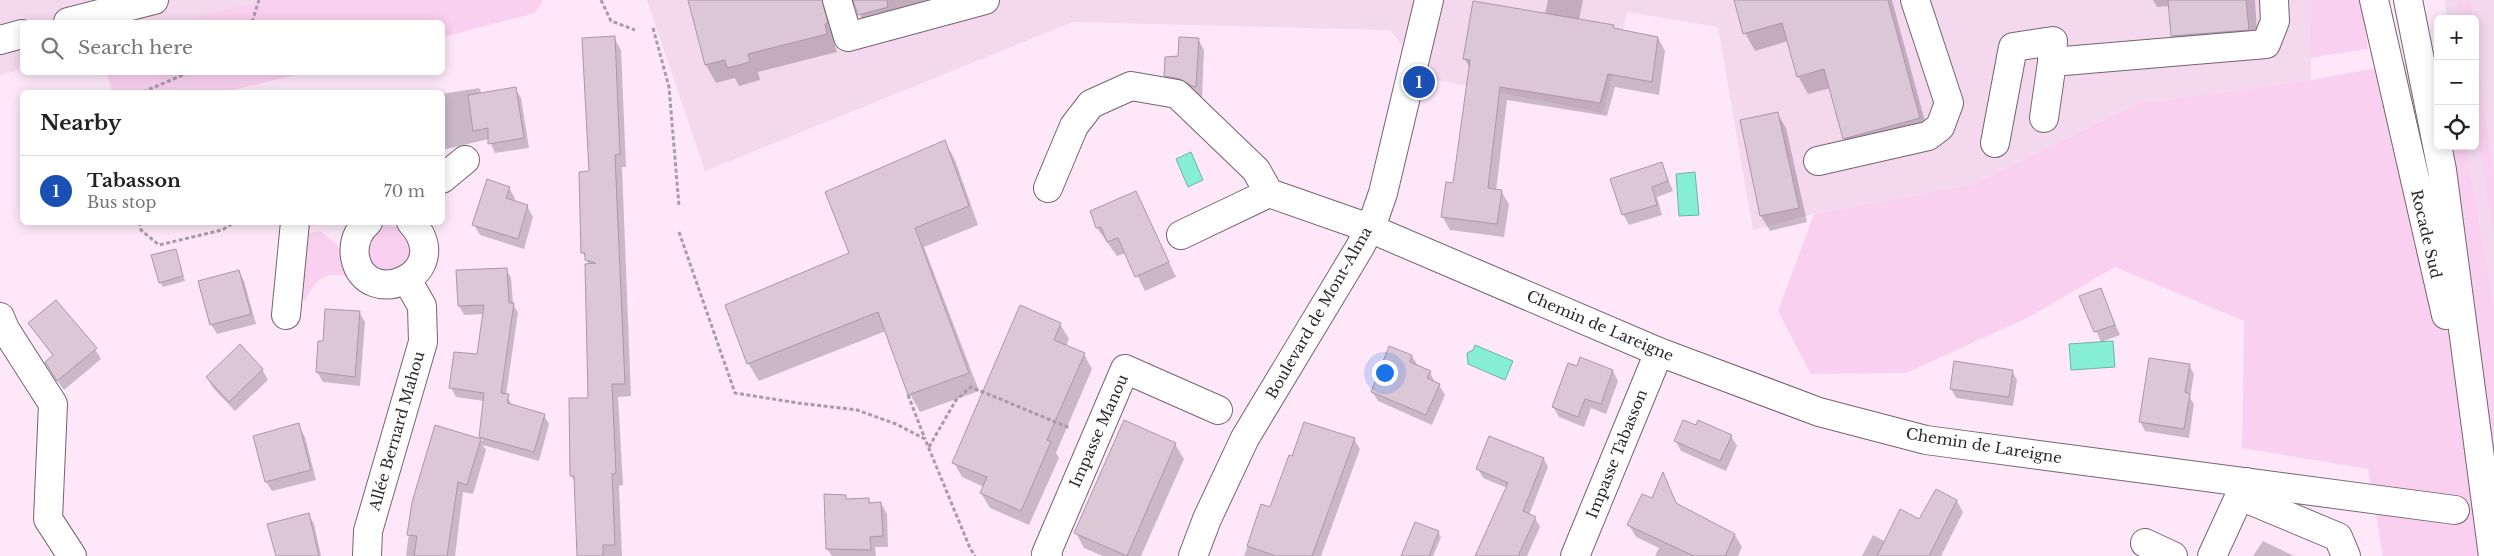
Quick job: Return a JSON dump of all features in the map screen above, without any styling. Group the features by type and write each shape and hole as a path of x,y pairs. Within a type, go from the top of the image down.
{"street":[{"path":"76,20 154,0"},
{"path":"837,0 848,37 985,0"},
{"name":"Boulevard de Mont-Alma","path":"1193,556 1207,519 1245,438 1360,247 1380,205 1429,0"},
{"path":"1818,161 1928,136 1940,127 1949,102 1915,0"},
{"path":"2052,62 2266,44 2276,21 2274,0"},
{"name":"Rocade Sud","path":"2374,0 2418,200 2482,468"},
{"name":"Rocade Sud","path":"2408,0 2442,170 2493,556"},
{"path":"0,40 20,35"},
{"path":"1995,143 2013,47 2053,41 2044,118"},
{"path":"1048,188 1074,126 1091,104 1131,86 1177,94 1256,170 1269,193 1181,235"},
{"path":"445,177 465,160"},
{"name":"Chemin de Lareigne","path":"1269,193 1369,228 1659,352 1818,412 1926,440 2243,489 2455,510"},
{"path":"286,315 295,225"},
{"path":"342,225 354,248 360,268 366,277 386,285 397,284 407,280 416,273 424,252 424,241 414,225"},
{"path":"354,248 357,237 366,225"},
{"name":"Allée Bernard Mahou","path":"367,556 368,531 422,342 422,306 407,280"},
{"path":"0,317 4,329 53,404 48,519 72,556"},
{"name":"Impasse Tabasson","path":"1575,556 1659,352"},
{"name":"Impasse Manou","path":"1048,556 1046,554 1125,369 1218,410"},
{"path":"2212,556 2243,489 2338,537 2346,556"},
{"path":"2145,543 2173,556"}],"path":[{"path":"253,20 259,0"},
{"path":"601,0 611,21 635,30"},
{"path":"653,28 670,86 679,206"},
{"path":"148,90 183,75"},
{"path":"140,225 141,230 159,245 222,230 230,225"},
{"path":"680,232 735,393 798,404 857,410 896,424 925,439"},
{"path":"929,448 956,400 971,387 1095,438"},
{"path":"908,395 970,548 976,556"}],"shaded area":[{"path":"0,0 279,0 203,20 20,20 20,70 0,75"},
{"path":"267,0 543,0 535,13 445,36 445,20 184,20"},
{"path":"647,0 2311,0 2311,80 2137,104 1975,184 1814,214 1753,230 1718,27 1627,12 1603,113 1427,78 1390,30 1073,22 705,171"},
{"path":"2311,0 2361,0 2368,49 2310,58"},
{"path":"2445,0 2494,0 2494,307 2467,150 2479,150 2479,15 2447,15"},
{"path":"2456,0 2470,0 2472,15 2458,15"},
{"path":"2434,58 2434,150 2467,150 2494,307 2494,556 2383,556 2368,469 2242,448 2244,321 2115,267 2029,317 1906,373 1811,374 1778,311 1814,214 1975,184 2137,104 2311,80"},
{"path":"2479,70 2494,183 2494,236 2479,144"},
{"path":"108,75 295,75 233,90 112,90"},
{"path":"1191,152 1203,180 1188,187 1176,159"},
{"path":"1695,172 1699,215 1679,216 1676,174"},
{"path":"390,225 404,229 414,260 388,276 368,264 367,239 379,227"},
{"path":"319,231 332,240 340,249 345,261 347,276 326,276 317,282 305,301 298,292 307,234"},
{"path":"2113,341 2115,367 2071,370 2069,344"},
{"path":"1475,345 1513,361 1505,380 1468,364 1467,353 1473,350"}],"building":[{"path":"688,0 822,0 828,23 825,24 827,34 748,54 750,62 727,68 725,60 705,65"},
{"path":"853,0 887,0 888,7 858,15"},
{"path":"1734,0 1888,0 1920,118 1843,139 1824,69 1797,77 1782,23 1743,34"},
{"path":"2168,0 2246,0 2249,30 2171,36"},
{"path":"1473,1 1614,25 1613,28 1658,37 1652,82 1608,74 1600,103 1500,87 1488,188 1502,190 1497,224 1441,217 1446,182 1453,183 1470,60 1463,59"},
{"path":"615,36 620,154 615,155 625,384 612,384 616,473 612,474 615,545 603,545 603,556 577,556 574,476 570,476 569,398 588,398 585,264 596,263 585,260 585,253 581,253 579,172 589,171 582,38"},
{"path":"1179,37 1199,38 1196,87 1180,79 1164,76 1165,57 1178,56"},
{"path":"516,87 524,138 488,144 488,128 473,131 468,95"},
{"path":"1778,112 1799,208 1760,216 1740,120"},
{"path":"945,140 969,206 915,228 969,373 908,395 878,312 747,364 725,305 849,253 825,192"},
{"path":"1662,162 1668,181 1652,187 1657,205 1622,215 1610,179"},
{"path":"487,179 510,187 506,198 528,205 518,239 472,225"},
{"path":"1136,191 1169,262 1135,277 1118,238 1107,242 1101,227 1096,228 1090,211"},
{"path":"176,249 183,276 159,283 151,255"},
{"path":"507,268 509,303 514,303 501,393 509,394 507,403 545,414 534,452 479,437 484,393 449,388 454,352 477,354 484,305 458,306 456,270"},
{"path":"239,270 251,314 210,325 198,281"},
{"path":"2101,288 2115,325 2094,332 2079,296"},
{"path":"56,300 97,348 57,381 45,362 53,355 28,323"},
{"path":"1020,305 1061,323 1054,340 1085,353 1047,440 1051,442 1021,511 980,493 987,477 952,463"},
{"path":"325,309 360,311 355,377 316,372 318,341 323,341"},
{"path":"240,344 263,369 229,402 206,377"},
{"path":"1389,346 1412,355 1410,362 1431,371 1427,378 1440,384 1426,415 1371,392"},
{"path":"1580,357 1613,370 1601,404 1585,399 1578,417 1552,407 1568,363 1577,366"},
{"path":"2149,358 2190,364 2185,392 2190,394 2184,429 2139,422"},
{"path":"1954,361 2013,370 2009,397 1950,389"},
{"path":"1124,420 1176,443 1127,556 1074,533"},
{"path":"1683,420 1696,425 1698,420 1732,435 1720,461 1674,441"},
{"path":"1304,422 1355,438 1312,556 1276,556 1247,546 1261,504 1270,507 1289,455 1292,456"},
{"path":"299,423 311,470 265,482 253,436"},
{"path":"435,425 481,439 467,485 458,482 447,556 414,556 417,536 407,535 412,502"},
{"path":"1489,436 1544,458 1523,511 1536,517 1518,556 1475,556 1508,483 1476,469"},
{"path":"1663,472 1676,503 1735,534 1725,556 1694,556 1627,525 1642,494 1652,498"},
{"path":"1936,489 1957,500 1929,556 1877,556 1900,509 1919,519"},
{"path":"824,494 846,495 846,499 869,498 869,503 881,502 883,536 870,537 871,550 826,549"},
{"path":"309,513 319,556 276,556 267,524"},
{"path":"1415,522 1439,531 1429,556 1401,556"}],"place":[{"name":"Tabasson","path":"1419,82"}]}
